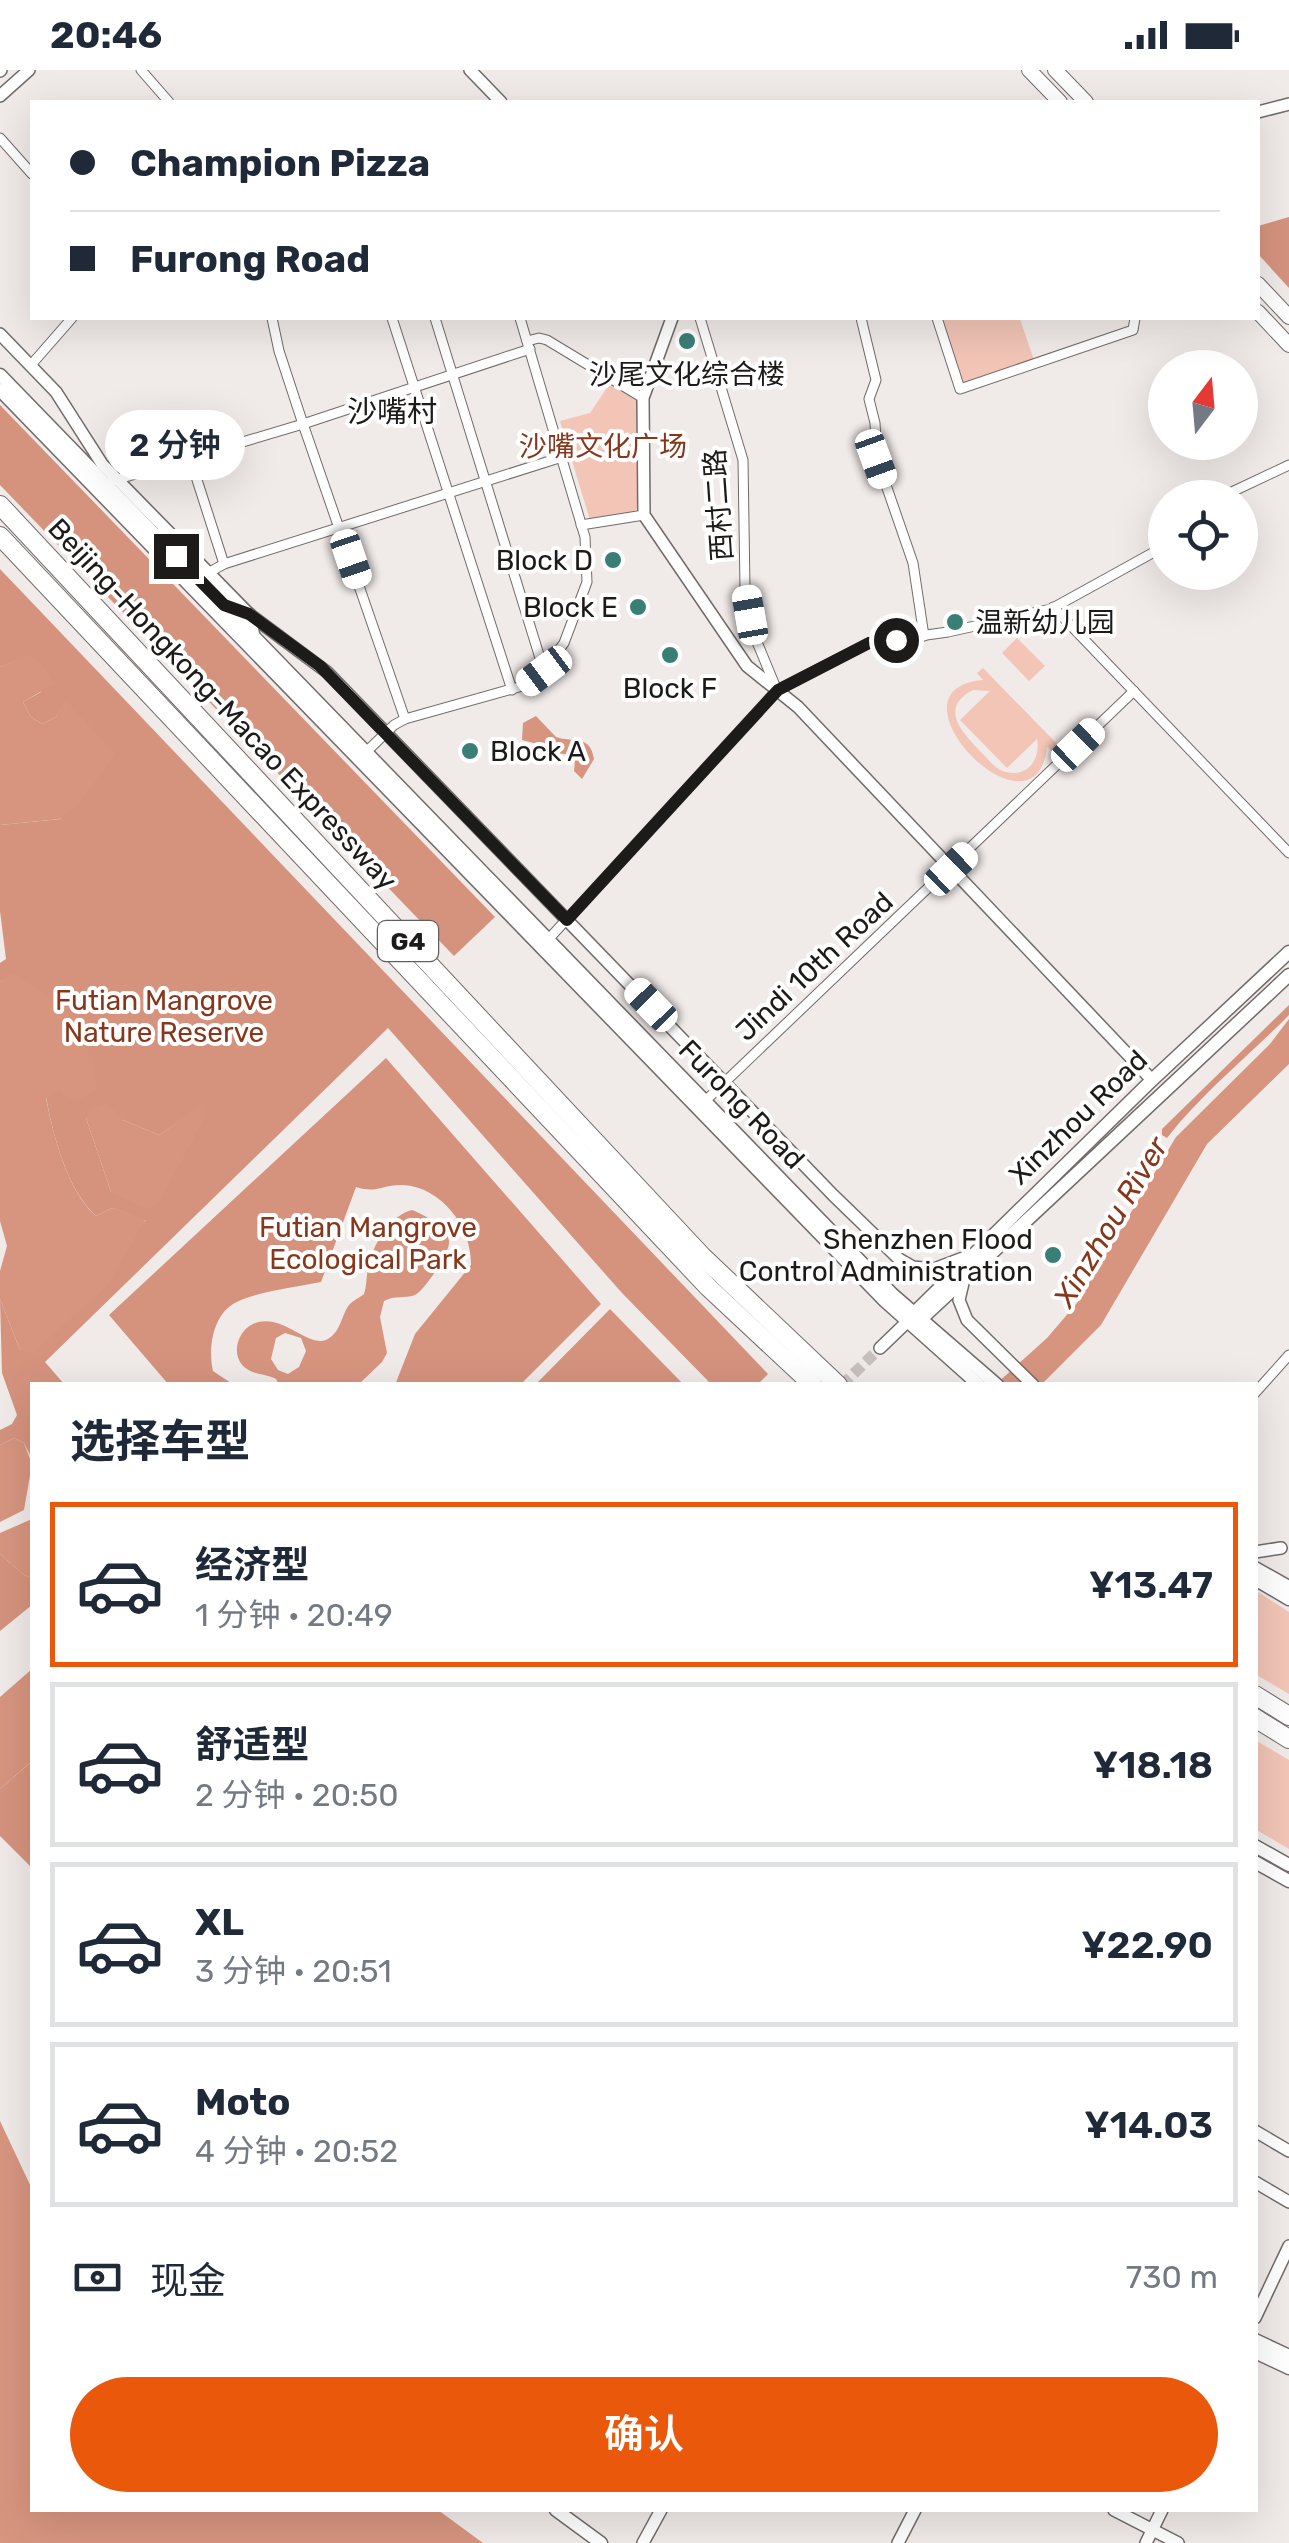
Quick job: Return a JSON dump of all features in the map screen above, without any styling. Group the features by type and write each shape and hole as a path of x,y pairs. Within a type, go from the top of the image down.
{"highway":[{"name":"Beijing-Hongkong-Macao Expressway","path":"0,505 815,1379"},
{"name":"Beijing-Hongkong-Macao Expressway","path":"0,536 708,1287 815,1379"},
{"path":"1258,1697 1289,1716"},
{"path":"1258,1720 1289,1739"}],"main road":[{"path":"1029,70 1058,100"},
{"path":"1055,70 1084,100"},
{"path":"1260,286 1289,318"},
{"path":"1260,314 1289,345"},
{"name":"Furong Road","path":"0,375 110,481 362,756"},
{"name":"Furong Road","path":"0,390 701,1105 913,1318 987,1382"},
{"path":"224,605 249,614 254,636"},
{"name":"Xinzhou Road","path":"913,1318 972,1255 1289,952"},
{"name":"Xinzhou Road","path":"913,1318 964,1278 1289,974"},
{"path":"1258,1570 1289,1587"},
{"path":"1258,1581 1289,1599"},
{"path":"1258,1859 1289,1865"},
{"path":"1258,1859 1289,1881"},
{"path":"1258,2341 1289,2356"},
{"path":"1258,2353 1289,2368"},
{"path":"559,2512 600,2543"}],"street":[{"path":"0,96 29,70"},
{"path":"141,70 167,100"},
{"path":"470,70 499,100"},
{"path":"1260,111 1289,104"},
{"path":"0,138 30,172"},
{"path":"31,365 70,320"},
{"path":"273,320 303,424 405,719"},
{"path":"393,320 512,690"},
{"path":"436,320 544,671"},
{"path":"362,756 405,719 526,686 544,671 564,643 586,582 587,554 521,320"},
{"path":"671,320 643,398 644,515 747,666 798,707 1152,1080"},
{"name":"西村二路","path":"701,320 744,460 745,588 757,642 778,690"},
{"path":"861,320 876,380 869,398 875,423 876,459 913,562 924,636"},
{"path":"938,320 960,389 1132,330 1134,320"},
{"path":"0,334 56,392 110,481 249,614 320,666 821,1184 899,1259 926,1270 972,1255"},
{"path":"110,481 453,375 539,338 643,398"},
{"path":"190,458 224,564"},
{"path":"208,573 224,564 560,458"},
{"path":"1257,480 1289,465"},
{"path":"581,524 644,515"},
{"path":"545,944 778,690 869,643 924,636 1053,607 1148,555"},
{"path":"1053,607 1289,853"},
{"name":"Jindi 10th Road","path":"701,1105 1134,692"},
{"path":"964,1278 959,1300 963,1314 1030,1382"},
{"name":"Xinzhou Road","path":"880,1348 913,1318"},
{"path":"1258,1390 1289,1355"},
{"path":"1258,1552 1280,1548"},
{"path":"1258,2133 1289,2151"},
{"path":"1258,2184 1289,2202"},
{"path":"1258,2312 1289,2246"},
{"path":"642,2543 660,2512"},
{"path":"898,2543 914,2512"},
{"path":"1117,2512 1149,2537 1178,2543"},
{"path":"1149,2537 1161,2512"}],"green space":[{"path":"1289,217 1289,288 1260,256 1260,225"},
{"path":"942,320 1020,320 1034,360 964,384"},
{"name":"沙嘴文化广场","path":"611,382 638,398 638,507 634,512 590,520 560,421 590,413"},
{"path":"0,405 495,917 454,956 0,485"},
{"name":"Futian Mangrove Nature Reserve","path":"0,569 768,1374 760,1382 709,1382 622,1293 388,1028 45,1362 62,1382 30,1382 30,1455 24,1443 14,1438 0,1445 0,1430 12,1424 17,1415 2,1373 0,1299 20,1350 146,1220 112,1208 96,1216 77,1192 57,1144 46,1097 59,1090 14,974 0,982 0,963 6,959 0,911 0,825 61,819 66,700 56,717 42,724 31,717 23,702 41,692 29,656 0,667","holes":["199,1108 111,1192 86,1118 123,1120 159,1135"]},
{"path":"1017,638 1045,666 1029,681 1002,653"},
{"path":"983,668 1060,747 1054,753 1047,747 1036,774 1017,781 994,773 971,756 954,732 947,709 955,690 983,680 977,673","holes":["973,690 990,691 960,720 1007,768 1037,739 1035,759 1021,772 996,767 957,722 955,713 962,697"]},
{"path":"1289,1005 1289,1015 1167,1138 1162,1135 1162,1129"},
{"path":"386,1058 601,1304 523,1382 396,1382 415,1334 471,1265 466,1237 452,1212 430,1193 403,1185 370,1190 356,1187 321,1282 252,1296 226,1310 216,1325 211,1354 213,1371 230,1382 166,1382 109,1315"},
{"path":"610,1309 681,1382 538,1382"},
{"path":"0,1554 30,1577 30,1607 0,1631"},
{"path":"1258,1592 1289,1612 1289,1694 1258,1676"},
{"path":"1258,1742 1289,1760 1289,1849 1258,1831"},
{"path":"30,1763 30,1866 0,1836 0,1789"}],"shaded area":[{"path":"29,655 39,661 54,684 23,702 31,717 42,724 56,717 65,699 115,754 79,804 60,819 0,825 0,667"},
{"path":"536,716 556,737 589,746 594,759 582,779 574,771 572,755 522,740 523,723"},
{"path":"13,973 60,1007 81,1035 94,1070 97,1090 74,1102 59,1091 46,1098 57,1145 77,1192 96,1216 112,1208 146,1219 107,1286 33,1353 20,1350 0,1299 0,1271 7,1246 0,1221 0,982"},
{"path":"1289,1019 1289,1064 1207,1144 1101,1325 1044,1382 998,1382 1047,1338 1077,1303 1176,1137 1270,1044"},
{"path":"108,1103 123,1120 159,1135 199,1107 206,1115 160,1201 148,1210 111,1192 86,1118 90,1108"},
{"path":"412,1210 422,1215 444,1231 448,1246 419,1292 384,1301 380,1317 387,1353 361,1382 278,1382 242,1364 237,1345 242,1333 253,1324 273,1322 319,1341 330,1337 349,1306 364,1294 377,1242 396,1218","holes":["285,1333 301,1338 306,1351 299,1367 288,1374 278,1370 271,1359 276,1338"]},
{"path":"14,1438 24,1443 30,1459 30,1476 24,1510 0,1522 0,1445"},
{"path":"30,1520 30,1577 0,1554 0,1533"},
{"path":"30,1671 30,1763 0,1789 0,1697"},
{"path":"0,2121 30,2185 30,2512 441,2512 483,2543 0,2543"}],"tunnel":[{"path":"845,1382 880,1348"}],"place":[{"name":"沙尾文化综合楼","path":"687,341"},
{"name":"Block D","path":"613,560"},
{"name":"Block E","path":"638,607"},
{"name":"温新幼儿园","path":"955,622"},
{"name":"Block F","path":"670,655"},
{"name":"Block A","path":"470,751"},
{"name":"Shenzhen Flood Control Administration","path":"1053,1255"}],"district":[{"name":"沙嘴村","path":"392,412"}],"route":[{"path":"176,556 224,605 249,614 320,666 567,920 778,690 869,643 896,640"}],"water label":[{"name":"Xinzhou River","path":"1111,1222"}],"park label":[{"name":"Futian Mangrove Ecological Park","path":"368,1243"}]}
